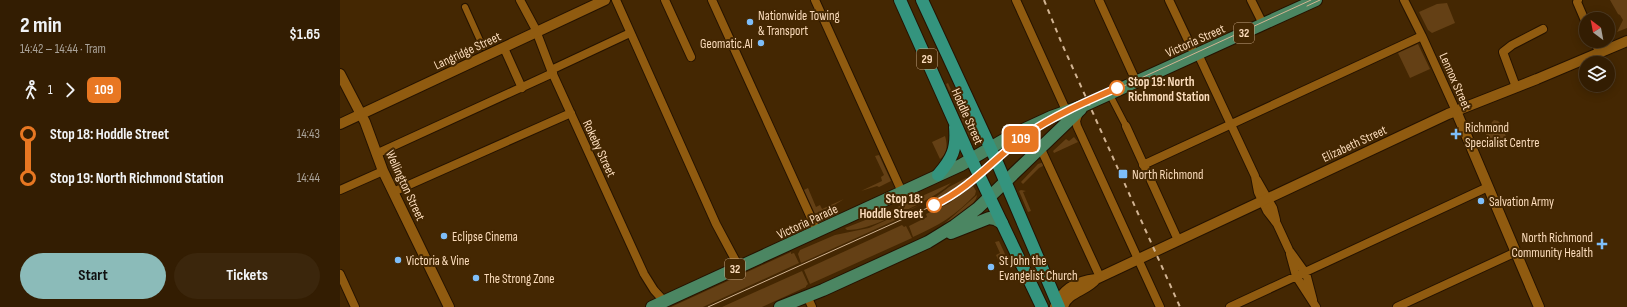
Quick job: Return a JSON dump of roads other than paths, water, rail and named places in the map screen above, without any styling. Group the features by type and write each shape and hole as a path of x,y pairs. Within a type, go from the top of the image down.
{"highway":[{"name":"Hoddle Street","path":"900,0 989,196 1042,307"},
{"name":"Hoddle Street","path":"922,0 990,147 1059,306"},
{"path":"938,175 949,163 953,154 956,130 954,118"}],"main road":[{"name":"32","path":"1289,12 1310,0"},
{"name":"Victoria Street","path":"972,159 1008,137 1051,117 1085,105 1316,0"},
{"name":"32","path":"1051,117 1065,108 1123,82 1155,73"},
{"name":"32","path":"1073,118 1139,86 1155,73"},
{"name":"Victoria Street","path":"989,196 1040,146 1073,118 1085,105"},
{"name":"Victoria Parade","path":"652,307 972,159"},
{"name":"32","path":"780,307 810,302 928,242 963,220 989,196"},
{"path":"928,242 989,218 995,219 1002,223"}],"street":[{"name":"Rokeby Street","path":"520,0 644,274 664,302"},
{"name":"Langridge Street","path":"340,124 605,0"},
{"path":"616,0 716,224 739,267"},
{"path":"665,0 691,57"},
{"path":"712,0 817,231"},
{"path":"815,0 902,192"},
{"path":"1016,0 1065,108"},
{"path":"1099,0 1135,79"},
{"path":"1169,0 1231,124 1266,200 1274,208 1277,224 1289,250 1304,272 1314,304"},
{"path":"1252,0 1263,24"},
{"path":"1578,0 1576,2 1581,12"},
{"name":"Lennox Street","path":"1405,2 1456,111 1539,307"},
{"path":"465,8 483,48"},
{"path":"1516,87 1503,52 1512,45 1543,29"},
{"path":"376,154 522,88 630,33"},
{"path":"1143,165 1422,36"},
{"name":"Elizabeth Street","path":"1059,306 1061,295 1068,289 1084,281 1098,278 1456,111 1627,41"},
{"path":"504,48 522,88"},
{"path":"1598,48 1600,53"},
{"name":"Wellington Street","path":"340,74 372,138 376,154 449,307"},
{"path":"1112,99 1126,126 1178,240"},
{"path":"394,192 571,113"},
{"path":"1073,118 1160,307"},
{"path":"1040,146 1098,278"},
{"path":"340,190 384,171"},
{"path":"1230,307 1488,187"},
{"path":"1289,250 1296,276 1314,304"},
{"path":"1397,307 1516,252"},
{"path":"340,274 355,307"}],"tram line":[{"path":"708,307 943,201 971,181 1025,137 1054,118 1311,0"},
{"path":"1307,6 1320,0"},
{"name":"109","path":"934,205 953,195 967,185 1011,147 1049,120 1117,88"}],"railway":[{"path":"1044,0 1062,44 1180,307"}],"place":[{"name":"Nationwide Towing & Transport","path":"750,22"},
{"name":"Geomatic.AI","path":"761,43"},
{"name":"Stop 19: North Richmond Station","path":"1117,88"},
{"name":"Richmond Specialist Centre","path":"1456,134"},
{"name":"North Richmond","path":"1123,174"},
{"name":"Salvation Army","path":"1481,201"},
{"name":"Stop 18: Hoddle Street","path":"934,205"},
{"name":"Eclipse Cinema","path":"444,236"},
{"name":"North Richmond Community Health","path":"1602,244"},
{"name":"Victoria & Vine","path":"398,260"},
{"name":"St John the Evangelist Church","path":"991,267"},
{"name":"The Strong Zone","path":"476,278"}]}
